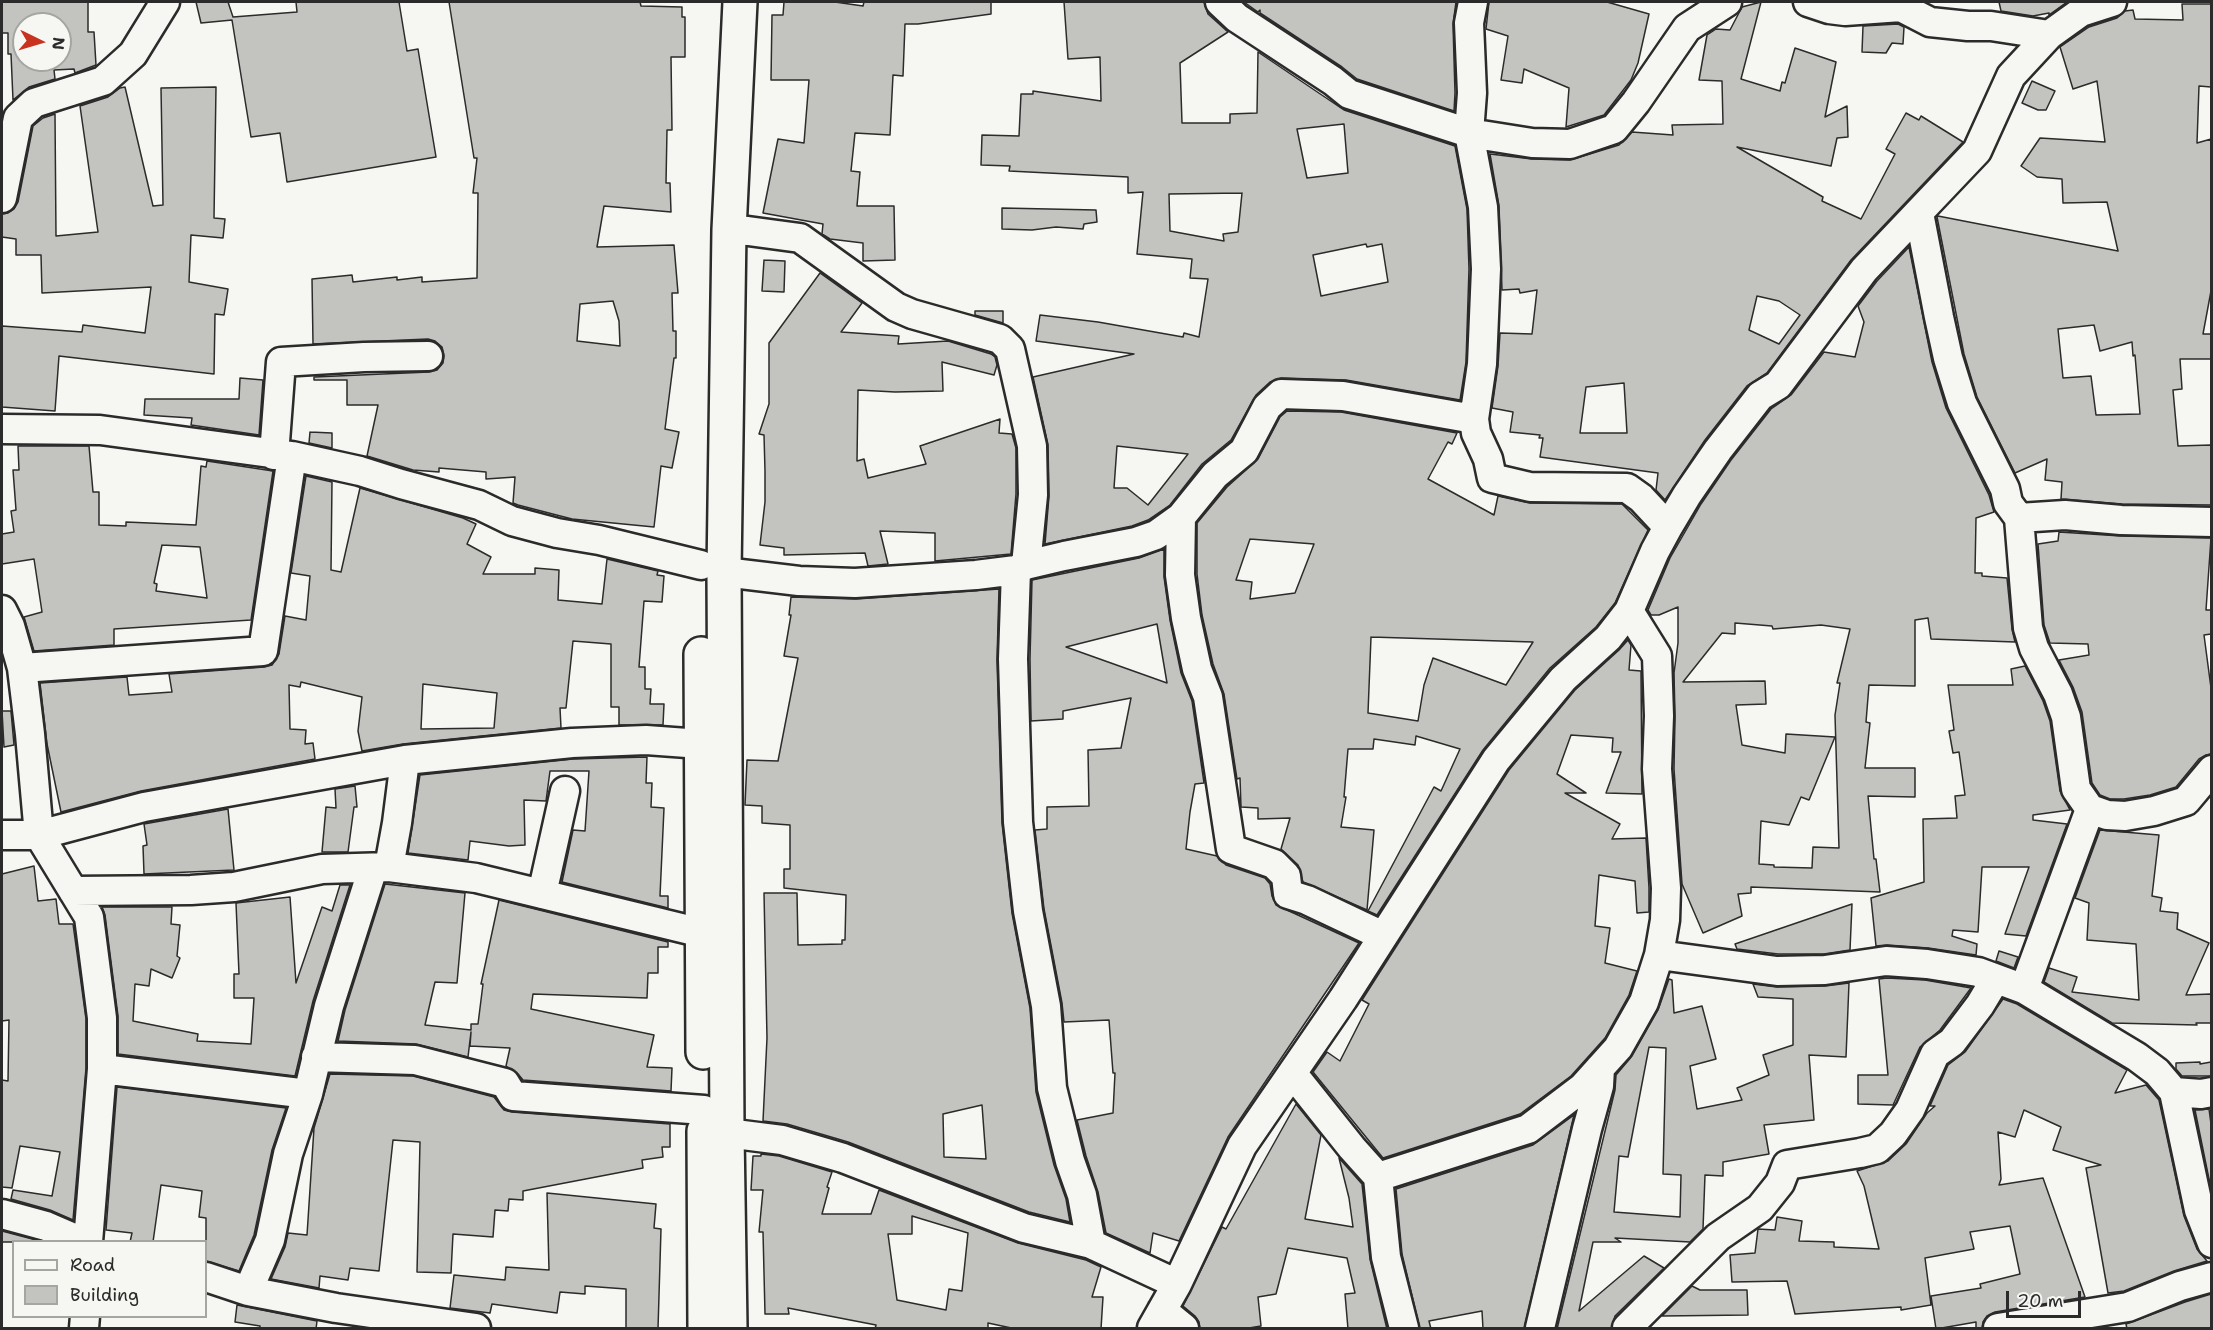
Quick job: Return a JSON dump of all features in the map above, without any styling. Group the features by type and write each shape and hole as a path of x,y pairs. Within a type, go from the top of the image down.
{"street":[{"path":"2,198 18,118 34,103 103,81 133,54 165,2"},
{"path":"718,2 709,234 713,568 730,1329"},
{"path":"705,1329 701,744 713,568 740,2"},
{"path":"1220,2 1237,18 1349,94 1469,133 1532,142 1570,144 1614,129 1636,102 1687,28 1727,2"},
{"path":"1473,2 1469,23 1472,93 1469,133 1483,207 1486,269 1482,364 1474,419 1476,433 1488,459 1492,478 1530,487 1627,488 1641,498 1668,527"},
{"path":"1808,2 1829,9 1845,11 1901,7 1930,22 1990,26 2049,35"},
{"path":"1184,1329 1157,1319 1177,1284 1242,1146 1293,1074 1496,760 1563,679 1608,638 1629,611 1668,527 1705,468 1760,396 1778,385 1864,270 1977,151 2011,76 2049,35 2081,12 2112,2"},
{"path":"1919,213 1943,338 1962,403 2005,489 2008,503 2019,518 2028,628 2034,648 2058,694 2066,717 2076,789 2090,809 2107,815 2125,816 2154,811 2186,801 2211,770"},
{"path":"729,230 800,238 896,307 912,314 1000,339 1010,349 1032,446 1033,495 1021,568 1013,659 1018,822 1026,900 1046,1006 1052,1088 1070,1161 1082,1195 1091,1244"},
{"path":"22,668 263,651 283,456 280,362 428,356"},
{"path":"2,429 100,430 283,456 360,471 479,505 512,521 557,533 599,540 713,568 799,581 855,583 976,575 1021,568 1136,542 1156,535 1181,517 1215,475 1244,451 1267,407 1281,393 1343,396 1474,419"},
{"path":"2019,518 2065,515 2121,520 2211,522"},
{"path":"1181,517 1180,575 1186,618 1197,669 1208,697 1231,849 1274,864 1286,876 1288,894 1307,900 1383,936"},
{"path":"2,610 10,626 22,668 39,835 89,917 102,1018 102,1069 88,1240"},
{"path":"1378,1177 1528,1129 1582,1088 1618,1048 1644,1002 1659,955 1665,920 1666,888 1657,770 1659,716 1657,656 1629,611"},
{"path":"2,835 39,835 144,807 405,760 572,742 646,740 701,744"},
{"path":"248,1291 270,1240 288,1154 308,1094 328,1006 398,823 405,760"},
{"path":"542,894 565,791"},
{"path":"2024,989 2090,809"},
{"path":"73,891 191,890 234,887 322,869 381,867 476,878 702,933"},
{"path":"1659,955 1778,971 1826,970 1886,961 1897,962 1978,972 2024,989 2137,1057 2157,1072 2174,1092 2199,1210 2211,1243"},
{"path":"1627,1329 1718,1237 1760,1208 1780,1183 1787,1165 1877,1149 1893,1134 1910,1110 1935,1054 1952,1042 1980,1005 1995,980"},
{"path":"316,1058 415,1060 505,1083 513,1096 704,1110"},
{"path":"1540,1329 1599,1086 1600,1068"},
{"path":"102,1069 308,1094"},
{"path":"1293,1074 1378,1177 1386,1257 1404,1329"},
{"path":"2174,1092 2201,1094 2211,1092"},
{"path":"727,1133 782,1140 843,1158 1024,1228 1091,1244 1177,1284"},
{"path":"2,1214 46,1226 78,1240"},
{"path":"207,1277 248,1291 336,1308 426,1325 476,1329"},
{"path":"1998,1329 2128,1307 2180,1286 2211,1277"}],"building":[{"path":"2,2 88,2 88,32 94,32 96,65 75,73 72,69 72,12 12,12 12,72 54,72 55,79 29,87 13,100 8,33 2,33"},
{"path":"196,2 228,2 233,17 297,12 296,2 399,2 407,51 418,49 436,157 287,182 280,133 251,137 232,20 201,23"},
{"path":"449,2 640,2 641,6 682,7 682,17 685,17 685,57 671,57 672,130 667,130 666,183 670,183 671,212 604,206 597,247 674,245 678,293 672,293 676,358 674,358 665,429 679,432 672,468 661,466 654,527 572,519 518,505 513,503 515,477 486,479 486,472 439,468 439,472 413,470 367,456 378,405 347,405 347,380 314,380 314,377 429,372 437,370 443,363 442,347 428,339 313,344 312,279 352,275 353,282 397,277 397,280 422,277 422,282 477,278 478,193 473,193 477,158 474,158","holes":["613,301 619,321 620,346 577,341 580,304"]},
{"path":"784,2 835,2 863,6 864,2 991,2 991,14 905,24 903,76 893,75 890,135 855,133 851,171 860,172 857,206 894,206 895,260 863,261 863,243 830,239 822,234 823,224 763,213 778,139 804,143 809,80 771,80 772,15 783,15"},
{"path":"1064,2 1204,2 1208,14 1228,32 1180,63 1182,123 1230,123 1230,114 1257,113 1258,52 1344,110 1455,146 1467,209 1469,269 1466,362 1460,400 1346,380 1281,378 1270,382 1256,395 1231,440 1202,464 1170,505 1148,520 1132,526 1045,544 1049,496 1048,445 1033,377 1134,354 1036,341 1040,315 1098,322 1183,337 1184,333 1199,337 1208,279 1190,278 1192,259 1137,254 1143,192 1128,193 1128,177 1009,171 1010,166 981,165 982,135 1019,136 1021,94 1033,94 1033,91 1101,101 1100,57 1068,59","holes":["1344,124 1348,173 1307,178 1297,129","1242,193 1238,232 1223,234 1224,241 1170,231 1169,194","1366,244 1367,247 1382,244 1388,282 1321,296 1313,255","1117,446 1188,454 1148,505 1127,488 1114,488"]},
{"path":"1244,2 1456,2 1453,24 1454,111 1357,79 1260,13 1260,10 1258,12"},
{"path":"1489,2 1607,2 1649,14 1638,63 1631,80 1604,115 1566,127 1569,88 1524,69 1522,83 1501,80 1508,36 1486,29"},
{"path":"1761,2 1741,79 1780,91 1782,82 1785,83 1795,48 1836,62 1825,117 1847,106 1848,137 1837,138 1831,166 1737,147 1823,197 1822,201 1861,219 1895,154 1886,149 1906,113 1919,120 1921,116 1963,142 1851,260 1767,373 1747,386 1705,440 1665,500 1656,490 1658,473 1540,457 1543,438 1539,438 1540,435 1510,432 1513,412 1492,408 1500,333 1532,334 1537,290 1520,293 1519,289 1502,290 1499,206 1490,154 1532,159 1570,160 1619,145 1632,132 1673,135 1672,125 1723,124 1722,81 1699,80 1707,35 1716,29 1730,30 1742,7","holes":["1757,296 1779,301 1800,315 1779,344 1749,330","1624,383 1627,433 1580,433 1586,387"]},
{"path":"1999,2 2067,2 2049,15 2049,13 2033,16 2001,11"},
{"path":"2182,4 2211,4 2211,87 2199,86 2197,143 2211,139 2211,291 2203,334 2211,334 2211,359 2180,359 2182,389 2173,390 2178,446 2211,445 2211,505 2122,504 2061,499 2062,482 2045,480 2047,459 2015,473 1977,397 1964,354 1937,217 2118,251 2107,202 2063,203 2062,179 2037,177 2021,166 2040,138 2105,142 2097,81 2073,89 2060,47 2089,27 2117,18 2125,11 2133,10 2135,19 2183,20","holes":["2094,325 2100,351 2132,342 2140,414 2096,415 2091,376 2063,378 2058,329"]},
{"path":"1898,24 1904,27 1903,44 1892,43 1886,53 1862,52 1863,26"},
{"path":"2032,81 2055,91 2046,110 2038,110 2022,103"},
{"path":"125,87 153,206 163,205 161,88 216,87 214,218 225,219 223,238 191,235 189,282 228,289 224,315 215,314 214,374 59,356 55,411 2,407 2,326 82,332 83,325 145,333 151,287 42,293 41,255 16,255 16,239 2,237 2,214 14,209 18,202 33,126 43,118 55,114 56,236 98,232 80,106 108,97"},
{"path":"1002,208 1096,210 1097,222 1084,224 1083,229 1056,227 1032,230 1002,229"},
{"path":"1909,247 1932,362 1946,408 1989,495 1994,512 1976,518 1975,573 1982,573 1982,576 2007,578 2015,642 1931,639 1928,618 1915,620 1915,686 1869,685 1866,722 1870,723 1865,768 1915,768 1915,797 1868,796 1874,859 1876,859 1880,892 1751,887 1751,893 1738,894 1742,916 1703,933 1682,884 1674,769 1674,673 1678,643 1678,607 1659,615 1651,615 1648,610 1670,558 1701,504 1731,460 1771,409 1791,395 1824,352 1855,357 1864,322 1858,306 1877,281","holes":["1735,623 1772,626 1773,629 1821,625 1850,629 1837,683 1840,683 1835,715 1839,848 1813,847 1812,868 1774,867 1774,865 1759,864 1761,821 1789,825 1801,797 1809,800 1835,737 1786,734 1785,753 1742,745 1736,705 1766,704 1765,681 1683,682 1722,633 1735,634"]},
{"path":"764,260 785,261 784,292 762,291"},
{"path":"820,273 862,303 841,332 899,336 898,344 948,341 995,357 997,365 994,375 942,362 943,391 858,390 857,461 864,459 868,478 926,464 920,446 1000,419 999,433 1012,434 1016,448 1016,494 1011,554 935,561 935,533 880,531 888,564 868,566 865,553 784,555 784,548 760,545 765,502 765,471 764,435 759,434 769,404 769,343"},
{"path":"975,311 1003,311 1003,323 975,315"},
{"path":"240,378 263,380 259,435 191,425 192,418 144,415 145,399 239,399"},
{"path":"1287,411 1341,412 1457,433 1452,444 1448,442 1428,479 1494,515 1498,496 1530,503 1622,504 1648,530 1615,603 1596,627 1550,668 1483,750 1377,915 1368,911 1434,787 1441,791 1460,749 1416,736 1415,745 1374,739 1373,749 1348,749 1344,797 1346,797 1341,827 1374,830 1367,910 1303,882 1298,865 1281,849 1290,818 1258,819 1258,808 1241,807 1240,778 1237,779 1224,694 1213,664 1202,615 1197,574 1197,523 1227,487 1258,459 1280,417","holes":["1250,539 1314,544 1295,593 1250,599 1252,582 1236,580","1371,637 1533,642 1506,685 1433,658 1424,685 1418,721 1368,713"]},
{"path":"310,432 332,433 332,448 309,443"},
{"path":"18,446 89,446 93,492 99,492 99,525 126,526 126,522 196,525 201,466 206,467 207,461 273,471 251,620 114,629 114,645 34,651 24,617 42,612 34,559 2,564 2,534 14,532 11,511 16,510 13,470 19,470","holes":["162,545 200,547 207,598 156,591 157,584 154,583"]},
{"path":"306,476 332,482 331,570 341,572 360,488 463,518 476,524 467,544 491,557 483,574 535,574 535,568 559,570 558,600 602,604 607,559 658,571 657,575 664,576 662,602 644,601 639,667 645,667 645,689 651,689 650,704 664,704 663,725 619,725 619,707 611,707 611,644 573,641 566,708 560,708 561,728 403,744 362,751 358,731 362,697 301,682 300,687 289,685 290,729 306,730 305,744 313,743 315,759 141,791 61,812 47,744 40,683 127,677 129,695 172,692 169,674 272,665 279,654 285,616 306,620 310,576 291,573","holes":["423,684 497,693 494,728 421,729"]},
{"path":"2059,532 2211,538 2206,610 2211,610 2211,634 2204,635 2211,688 2211,754 2199,759 2176,787 2150,795 2110,799 2100,795 2092,783 2082,712 2073,687 2059,660 2089,655 2088,644 2050,643 2044,625 2038,544 2058,541"},
{"path":"1164,549 1164,577 1170,620 1181,673 1192,701 1204,783 1195,784 1186,849 1217,856 1226,865 1265,878 1270,884 1276,905 1359,943 1228,1137 1179,1241 1153,1233 1150,1253 1106,1233 1098,1192 1077,1120 1113,1113 1115,1073 1113,1073 1109,1020 1064,1022 1044,909 1035,830 1047,829 1047,807 1089,806 1088,750 1121,748 1131,698 1063,711 1063,719 1031,721 1030,659 1032,580 1139,558","holes":["1157,624 1167,683 1066,647"]},
{"path":"999,589 997,660 1002,823 1012,913 1030,1008 1036,1092 1054,1165 1066,1199 1070,1222 1029,1212 848,1142 787,1124 763,1121 767,1038 764,893 797,893 798,945 842,944 842,940 845,940 846,895 784,888 784,869 790,869 790,825 762,823 762,806 745,805 747,760 778,761 798,658 784,656 791,615 789,615 791,597 856,599","holes":["982,1105 986,1159 944,1157 943,1114"]},
{"path":"1628,640 1631,645 1629,670 1641,671 1642,794 1606,793 1621,752 1612,752 1613,738 1571,735 1557,774 1586,793 1565,793 1620,824 1612,839 1646,838 1649,912 1637,913 1635,881 1599,875 1595,926 1610,928 1605,963 1637,971 1629,995 1605,1038 1571,1076 1520,1114 1383,1158 1313,1072 1327,1052 1340,1061 1369,1004 1362,1000 1509,770 1575,690"},
{"path":"2025,666 2043,701 2050,721 2060,791 2070,810 2033,815 2033,820 2067,824 2026,936 2005,934 2029,867 1982,867 1978,932 1953,930 1952,936 1977,944 1976,955 1928,948 1876,946 1871,898 1924,882 1923,819 1957,818 1955,796 1965,795 1959,752 1953,753 1949,731 1954,730 1948,685 2013,685 2011,669"},
{"path":"2,711 11,711 14,745 4,747"},
{"path":"647,757 646,783 652,783 651,807 664,808 660,896 668,896 668,908 562,882 573,830 585,831 589,771 550,771 546,801 524,800 525,845 509,846 470,841 468,860 408,853 420,775 573,759"},
{"path":"355,786 357,807 354,807 348,852 322,852 326,807 336,808 335,789"},
{"path":"228,809 234,870 144,874 143,846 147,845 144,824"},
{"path":"2100,830 2159,835 2152,896 2162,898 2160,911 2178,913 2177,929 2209,943 2186,995 2211,994 2211,1023 2196,1023 2197,1025 2112,1023 2044,982 2049,968 2077,977 2072,992 2139,1000 2136,944 2087,940 2089,903 2075,898"},
{"path":"34,866 38,901 56,899 59,924 73,924 86,1019 86,1068 73,1220 50,1210 11,1199 13,1190 52,1196 60,1152 20,1146 12,1188 2,1187 2,1080 8,1081 9,1020 2,1021 2,874"},
{"path":"385,884 465,893 457,983 435,982 425,1025 471,1030 471,1024 478,1024 483,984 481,984 499,900 668,942 668,947 658,947 658,973 648,973 647,998 533,994 531,1009 654,1035 647,1067 672,1068 671,1091 523,1080 506,1066 510,1048 470,1046 471,1032 468,1057 416,1044 338,1041 345,1010"},
{"path":"340,885 350,885 313,1001 295,1076 118,1054 118,1016 105,915 102,907 172,907 171,924 180,925 177,956 180,958 172,978 151,969 149,986 135,984 133,1021 198,1034 197,1041 251,1044 254,998 234,998 234,974 239,974 236,903 290,897 296,983 322,907 332,911"},
{"path":"1852,904 1850,950 1824,954 1778,954 1737,949 1735,944"},
{"path":"1999,951 2018,957 2014,968 1996,961"},
{"path":"1669,979 1672,980 1674,1013 1702,1006 1716,1059 1690,1066 1697,1109 1742,1100 1737,1088 1769,1075 1763,1055 1793,1045 1793,999 1758,997 1753,984 1777,987 1849,983 1846,1057 1809,1055 1814,1120 1764,1125 1769,1154 1723,1162 1723,1176 1705,1175 1703,1229 1690,1242 1615,1238 1621,1242 1593,1242 1579,1311 1644,1256 1664,1268 1615,1316 1611,1329 1557,1329 1615,1090 1616,1075 1632,1056 1658,1010","holes":["1649,1047 1666,1048 1663,1174 1681,1175 1680,1217 1614,1212 1619,1156 1628,1157"]},
{"path":"1879,979 1925,980 1971,988 1940,1030 1920,1047 1893,1105 1858,1104 1858,1075 1888,1075"},
{"path":"2003,999 2017,1004 2127,1070 2115,1093 2146,1085 2159,1100 2184,1216 2197,1249 2207,1261 2174,1271 2124,1291 2108,1293 2086,1168 2101,1165 2053,1150 2061,1127 2024,1110 2015,1137 1998,1132 2001,1179 1999,1185 2043,1178 2085,1297 1995,1312 1987,1316 1982,1329 1976,1329 1976,1322 1936,1329 1931,1296 1981,1288 1980,1284 2020,1274 2010,1226 1970,1232 1974,1249 1925,1258 1931,1305 1901,1310 1901,1307 1795,1314 1787,1281 1732,1282 1730,1255 1755,1253 1758,1229 1775,1230 1777,1217 1802,1221 1799,1241 1834,1242 1834,1247 1879,1249 1864,1186 1857,1171 1888,1161 1906,1144 1927,1113 1935,1106 1930,1106 1948,1065 1965,1052"},
{"path":"2200,1062 2200,1064 2211,1062 2211,1076 2182,1076 2176,1069 2176,1063"},
{"path":"330,1074 413,1076 494,1097 504,1110 512,1112 670,1124 670,1147 662,1147 663,1157 642,1160 643,1168 523,1191 523,1200 509,1199 508,1211 495,1210 493,1237 453,1234 451,1273 417,1272 420,1142 393,1140 379,1271 350,1268 348,1280 320,1276 319,1288 271,1279 285,1247 288,1233 307,1235 314,1128"},
{"path":"117,1087 286,1108 272,1150 254,1235 239,1271 207,1261 206,1218 199,1217 202,1191 161,1185 153,1240 130,1240 132,1233 106,1230"},
{"path":"1296,1104 1321,1135 1305,1219 1353,1227 1349,1198 1339,1158 1362,1184 1370,1259 1387,1329 1348,1329 1345,1294 1355,1293 1347,1258 1288,1248 1276,1294 1258,1297 1261,1326 1243,1329 1200,1329 1195,1316 1183,1306 1222,1227 1226,1229"},
{"path":"2209,1109 2211,1124 2211,1189 2195,1110"},
{"path":"1574,1115 1524,1329 1483,1329 1482,1311 1429,1321 1431,1329 1420,1329 1402,1254 1396,1189 1533,1145"},
{"path":"761,1154 779,1156 832,1172 822,1214 871,1214 879,1190 1018,1243 1086,1260 1101,1267 1092,1297 1103,1297 1101,1329 1016,1329 988,1323 988,1329 875,1329 876,1325 788,1308 789,1314 765,1314 763,1232 759,1232 763,1190 751,1190 753,1156 761,1156","holes":["912,1216 968,1233 962,1291 949,1289 946,1310 897,1300 888,1234 912,1234"]},
{"path":"547,1193 656,1204 654,1228 661,1229 658,1329 626,1329 626,1289 585,1286 585,1294 560,1292 557,1313 492,1304 490,1313 450,1308 454,1275 505,1280 506,1267 549,1270"},
{"path":"2,1231 36,1240 12,1240 12,1242 2,1242"},
{"path":"1692,1286 1700,1290 1747,1290 1748,1315 1662,1316"},
{"path":"2211,1294 2211,1329 2127,1329 2126,1324"},
{"path":"237,1305 317,1321 316,1329 260,1329 260,1326 235,1322"}]}
